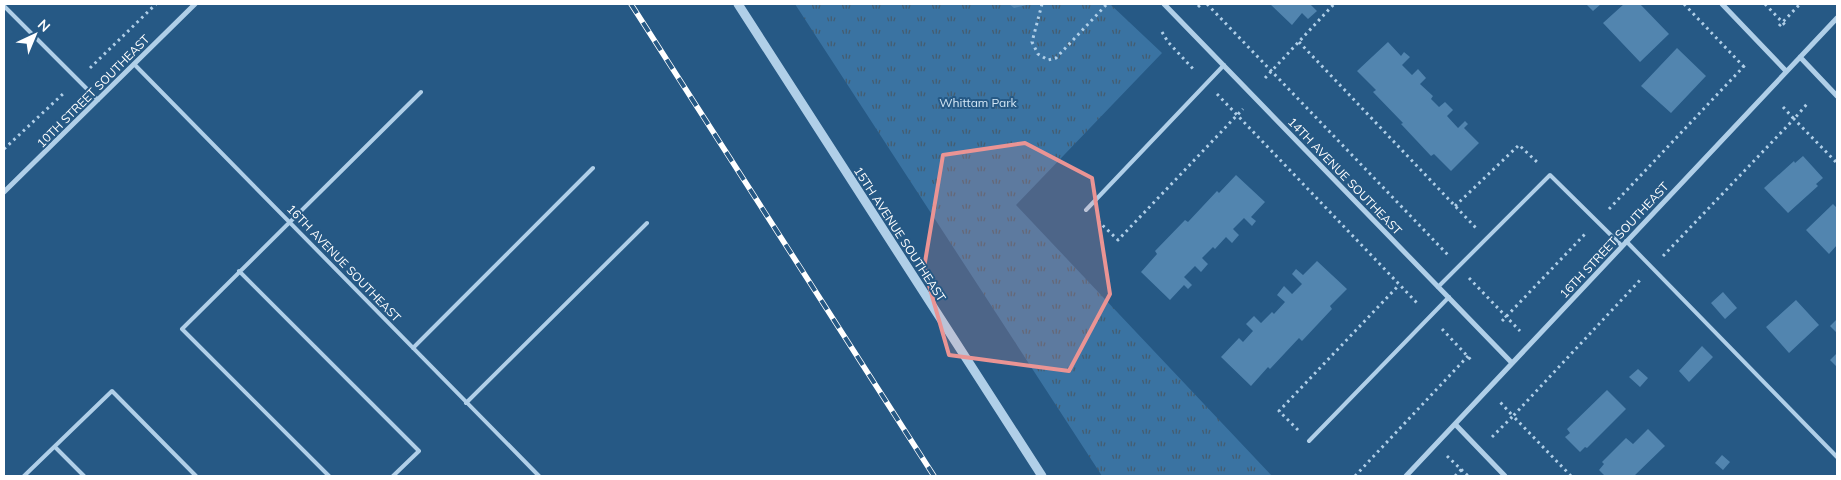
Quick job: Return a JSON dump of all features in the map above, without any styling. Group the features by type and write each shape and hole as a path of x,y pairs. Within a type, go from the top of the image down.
{"street":[{"name":"10TH STREET SOUTHEAST","path":"4,192 195,4"},
{"name":"15TH AVENUE SOUTHEAST","path":"738,4 1042,476"},
{"name":"14TH AVENUE SOUTHEAST","path":"1164,4 1512,363"},
{"path":"1722,4 1786,72"},
{"name":"16TH STREET SOUTHEAST","path":"1406,476 1837,18"},
{"path":"1800,57 1837,96"},
{"path":"1455,424 1505,476"}],"lane":[{"path":"4,6 98,100"},
{"name":"16TH AVENUE SOUTHEAST","path":"134,64 539,476"},
{"path":"1086,210 1224,65"},
{"path":"329,476 182,329 421,92"},
{"path":"413,348 593,168"},
{"path":"1438,287 1550,175 1622,246"},
{"path":"466,402 646,223"},
{"path":"1626,241 1837,458"},
{"path":"239,271 419,451 393,476"},
{"path":"1309,441 1449,298"},
{"path":"24,476 112,391 196,476"},
{"path":"55,447 84,476"}],"path":[{"path":"1042,4 1032,42 1038,54 1048,60 1056,58 1107,4"},
{"path":"1207,4 1531,342"},
{"path":"1265,78 1334,4"},
{"path":"1502,321 1745,66 1684,4"},
{"path":"1765,4 1787,27"},
{"path":"1779,26 1800,4"},
{"path":"1162,32 1168,42 1473,362"},
{"path":"1168,42 1173,36"},
{"path":"1299,42 1486,239"},
{"path":"1783,107 1794,119 1807,104"},
{"path":"1086,210 1118,240 1243,108"},
{"path":"1455,206 1519,145 1550,175"},
{"path":"1309,441 1279,411 1399,284"},
{"path":"1355,476 1468,356"},
{"path":"1479,450 1513,416 1500,402"},
{"path":"1436,444 1468,476"},
{"path":"1455,476 1462,470"}],"highlighted area":[{"path":"1025,143 1092,178 1110,294 1069,371 949,355 924,268 943,155"}],"green space":[{"name":"Whittam Park","path":"795,4 1110,4 1162,53 1016,205 1272,476 1102,476"}],"building":[{"path":"1009,4 1031,4 1014,8"},
{"path":"1270,4 1310,4 1317,11 1308,19 1302,13 1292,25"},
{"path":"1586,4 1601,4 1593,11"},
{"path":"1624,4 1640,4 1669,34 1640,62 1603,23"},
{"path":"1388,42 1401,56 1404,52 1410,57 1402,65 1412,75 1418,69 1426,78 1420,84 1433,96 1431,99 1439,107 1445,102 1453,110 1447,116 1458,128 1465,121 1468,124 1464,128 1479,143 1451,171 1434,154 1431,156 1373,92 1376,90 1357,71"},
{"path":"1677,48 1706,76 1671,113 1641,86"},
{"path":"1803,156 1823,178 1816,184 1818,186 1788,213 1764,188 1794,161 1795,163"},
{"path":"1236,175 1265,202 1251,217 1256,221 1252,226 1244,218 1233,229 1239,235 1232,243 1226,237 1215,249 1213,247 1202,258 1208,264 1201,272 1195,266 1184,277 1192,285 1188,289 1184,285 1170,300 1141,272 1157,254 1155,251 1185,220 1188,222 1217,191 1219,193"},
{"path":"1833,204 1837,206 1837,245 1829,254 1806,230"},
{"path":"1317,261 1347,289 1330,306 1332,309 1302,341 1299,338 1251,386 1221,357 1239,338 1243,342 1253,331 1246,324 1254,316 1261,323 1272,312 1274,314 1285,302 1277,295 1284,286 1292,294 1302,284 1292,274 1296,269 1303,275"},
{"path":"1723,292 1737,308 1725,319 1711,303"},
{"path":"1796,300 1819,325 1789,353 1766,327"},
{"path":"1837,319 1837,333 1830,326"},
{"path":"1702,346 1713,357 1689,382 1679,371"},
{"path":"1837,353 1837,367 1830,360"},
{"path":"1638,369 1648,378 1640,387 1629,377"},
{"path":"1607,390 1626,409 1587,448 1585,447 1580,452 1565,437 1570,433 1567,429"},
{"path":"1648,429 1665,446 1634,476 1605,476 1599,470 1604,464 1602,462 1626,438 1633,444"},
{"path":"1722,455 1730,462 1723,470 1715,463"}],"railway":[{"path":"631,4 934,476"}]}
